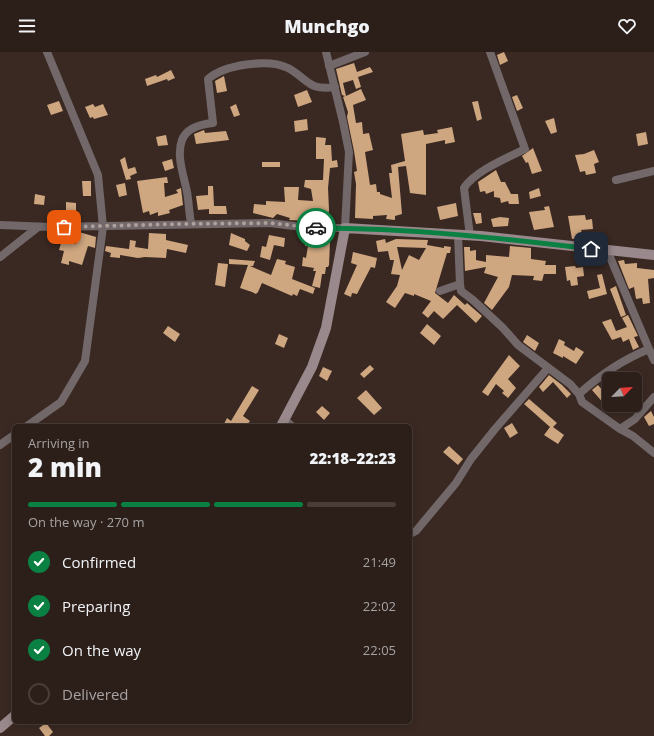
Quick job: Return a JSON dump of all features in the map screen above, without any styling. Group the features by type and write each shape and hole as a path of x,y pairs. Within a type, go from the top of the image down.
{"street":[{"path":"30,424 61,402 86,361 103,227 98,175 47,52"},
{"path":"286,424 312,367 326,328 345,228 349,152 326,52"},
{"path":"329,66 365,52"},
{"path":"470,236 464,188 467,183 525,148 490,52"},
{"path":"191,223 187,192 182,170 180,146 182,138 198,125 213,124 208,79 216,72 241,66 269,63 288,68 304,81 321,89 335,87"},
{"path":"616,180 654,171"},
{"path":"0,225 38,227 103,227 191,223 270,223 310,228 345,228 458,235 654,255"},
{"path":"0,257 38,227"},
{"path":"458,235 460,284 462,292 473,300 503,328 518,345 570,384 579,394 582,402 620,429 646,445 654,453"},
{"path":"607,250 654,360"},
{"path":"440,291 460,284"},
{"path":"579,394 605,372 632,356 648,349"},
{"path":"412,533 416,531 495,429 548,368"},
{"path":"620,429 635,419 654,397"},
{"path":"0,445 12,436"},
{"path":"0,728 12,718"}],"building":[{"path":"504,52 508,61 500,65 497,55"},
{"path":"354,63 357,72 370,67 373,72 358,77 361,87 356,89 353,80 343,83 346,96 361,89 366,100 353,105 356,123 362,122 363,134 369,133 373,150 365,152 370,185 376,184 377,192 380,192 380,194 392,198 389,173 392,173 391,165 405,161 401,134 423,130 424,135 438,133 437,130 452,127 455,142 445,144 445,140 426,144 426,195 410,193 406,166 398,167 402,214 395,216 395,220 386,219 387,215 373,216 373,219 355,218 356,184 354,172 357,171 347,117 348,112 343,97 345,96 342,95 336,69"},
{"path":"171,70 175,78 168,81 167,79 147,86 145,79 156,75 157,77"},
{"path":"224,76 227,91 217,93 215,81"},
{"path":"307,90 312,102 298,107 294,95"},
{"path":"517,95 523,108 517,111 512,97"},
{"path":"59,101 63,111 51,115 47,105"},
{"path":"478,101 482,119 477,121 472,102"},
{"path":"93,104 95,107 103,104 108,115 94,119 93,117 90,118 85,107"},
{"path":"236,104 240,115 234,117 230,107"},
{"path":"554,118 557,132 551,134 545,121"},
{"path":"307,119 308,130 295,132 294,121"},
{"path":"204,130 205,133 226,131 229,140 196,144 194,134"},
{"path":"646,132 648,144 638,146 636,134"},
{"path":"166,135 168,145 158,146 156,137"},
{"path":"316,137 326,138 325,145 331,145 332,161 337,160 338,167 330,168 328,188 329,210 328,216 326,216 326,222 289,220 290,218 277,214 273,218 253,213 254,204 266,205 266,201 285,202 284,187 299,187 298,200 313,201 311,189 304,187 305,180 323,180 324,159 316,159"},
{"path":"533,148 542,171 532,174 528,162 526,163 522,156"},
{"path":"594,150 599,162 594,164 596,173 586,175 585,171 580,172 575,155 584,154"},
{"path":"125,157 128,169 135,167 137,173 130,176 131,179 126,180 120,160"},
{"path":"172,159 174,168 165,171 162,162"},
{"path":"262,162 280,162 280,167 262,167"},
{"path":"496,170 501,182 505,182 511,194 518,194 519,204 509,204 508,201 501,203 500,198 494,197 494,191 486,194 485,191 480,192 478,182"},
{"path":"167,177 168,183 164,183 165,197 178,193 176,190 181,188 183,205 169,210 170,213 158,216 158,212 150,215 149,211 143,213 137,181"},
{"path":"82,181 91,181 91,196 83,196"},
{"path":"125,183 127,195 119,197 116,185"},
{"path":"208,186 213,186 214,206 226,206 227,214 209,214 209,209 198,210 196,196 208,195"},
{"path":"539,188 541,196 530,199 529,192"},
{"path":"35,194 45,196 44,205 34,204"},
{"path":"66,202 76,203 76,219 66,218"},
{"path":"456,203 458,216 440,220 437,207"},
{"path":"549,206 554,227 534,230 529,212 545,210 544,207"},
{"path":"473,213 481,213 482,223 476,224"},
{"path":"585,215 586,220 592,219 593,229 581,230 583,237 572,239 568,216"},
{"path":"500,217 509,218 508,226 493,227 491,219"},
{"path":"79,232 96,237 95,248 88,246 82,265 69,261 69,265 61,263 64,251 59,250 62,240 76,244"},
{"path":"149,233 166,234 166,240 188,245 186,253 167,249 166,258 138,258 120,255 120,258 110,257 111,253 105,251 106,246 129,249 130,240 136,241 135,247 148,249"},
{"path":"231,233 245,239 245,241 250,245 247,251 229,245"},
{"path":"269,235 285,238 284,247 274,245 270,260 260,257 262,246 266,247"},
{"path":"306,236 319,238 318,241 330,242 329,265 326,267 325,274 322,274 320,288 312,286 316,271 313,271 314,268 302,266 303,257 306,258 308,246 305,246"},
{"path":"385,239 386,243 396,239 428,240 427,245 444,248 444,246 451,247 450,253 447,253 435,293 448,303 454,295 465,305 467,303 482,316 476,323 457,305 443,319 434,311 428,318 422,313 431,301 414,294 414,296 405,293 395,308 386,302 397,286 400,275 391,274 394,260 390,260 388,251 378,252 376,241","holes":["397,247 426,248 419,260 409,255 402,270"]},
{"path":"510,246 531,248 531,259 546,261 545,265 556,265 556,274 544,274 542,281 533,280 534,276 512,275 509,287 492,310 484,303 498,277 484,273 486,267 465,271 464,247 470,247 470,251 476,250 476,260 486,262 486,255 509,257"},
{"path":"353,252 377,258 375,268 371,267 357,294 352,293 351,297 344,294 357,265 351,263"},
{"path":"229,259 255,261 253,266 250,266 271,275 277,259 286,261 285,264 295,267 292,279 315,288 313,294 300,289 297,296 293,294 292,296 262,283 256,294 240,288 248,265 229,264"},
{"path":"624,260 625,264 637,263 637,268 654,270 654,278 648,279 650,303 643,304 642,298 636,299 634,287 629,289 618,261"},
{"path":"218,263 228,264 225,287 215,285"},
{"path":"575,266 576,268 583,267 584,276 577,277 578,285 571,286 570,280 567,281 565,267"},
{"path":"602,274 607,294 589,299 587,291 600,288 597,275"},
{"path":"616,286 626,315 621,317 610,289"},
{"path":"628,315 638,336 634,337 639,347 633,350 629,339 623,342 621,337 612,340 602,322 611,319 616,331 627,327 622,318"},
{"path":"427,324 441,336 434,345 420,333"},
{"path":"168,326 180,334 175,342 163,333"},
{"path":"279,334 288,338 284,348 275,344"},
{"path":"527,335 539,343 535,351 523,342"},
{"path":"559,339 565,342 564,345 574,351 576,347 584,352 576,364 563,356 563,358 553,353"},
{"path":"509,355 520,366 508,379 516,388 508,398 502,393 504,391 496,384 488,396 482,392"},
{"path":"370,365 374,369 364,378 360,374"},
{"path":"323,367 332,371 327,381 319,376"},
{"path":"549,375 571,394 567,398 553,382 543,392 539,387"},
{"path":"598,385 602,390 602,402 592,390"},
{"path":"252,386 259,390 243,416 250,421 248,424 224,424 227,418 231,421"},
{"path":"366,390 382,408 374,415 357,398"},
{"path":"529,399 557,423 553,427 564,435 558,444 544,435 550,427 524,404"},
{"path":"322,406 330,413 324,420 316,412"},
{"path":"651,411 654,417 654,424 649,426 644,417"},
{"path":"512,423 518,433 510,438 504,428"},
{"path":"449,446 463,459 458,465 443,452"},
{"path":"47,724 53,732 49,736 45,736 39,728"}],"way so far":[{"path":"64,227 270,223 316,228"}],"route":[{"path":"316,228 345,228 481,236 591,249"}]}
